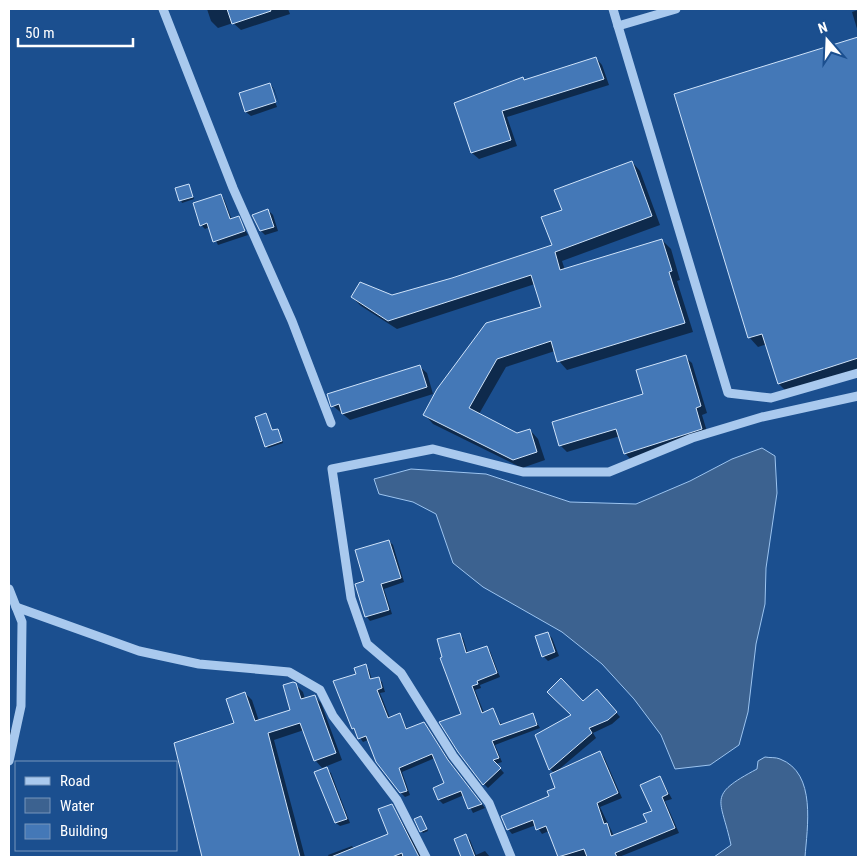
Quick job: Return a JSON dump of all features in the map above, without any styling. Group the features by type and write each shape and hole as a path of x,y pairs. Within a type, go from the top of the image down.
{"street":[{"path":"163,9 233,188 292,321 330,423"},
{"path":"613,9 728,393 771,398 858,373"},
{"path":"618,26 676,9"},
{"path":"511,857 490,803 453,756 401,673 366,644 351,598 332,469 433,449 523,472 609,472 692,438 753,419 858,396"},
{"path":"9,589 22,622 21,706 9,760"},
{"path":"16,607 139,651 200,664 289,672 320,690 333,716 397,800 426,857"}],"water":[{"path":"762,448 775,456 777,493 766,568 765,604 756,644 748,712 739,745 710,765 675,769 661,735 634,699 602,664 562,632 483,587 453,563 436,514 413,502 379,494 374,479 411,469 486,474 570,502 636,504 690,481 732,459"},
{"path":"765,757 780,759 792,766 800,776 805,789 808,817 805,857 714,857 731,845 721,807 721,799 724,793 741,778 757,769 758,761"}],"building":[{"path":"227,9 270,9 271,11 232,24"},
{"path":"858,37 858,358 778,384 762,334 748,338 674,94"},
{"path":"596,57 604,79 502,111 511,140 471,153 454,103 523,77 524,80"},
{"path":"270,83 276,102 245,112 239,93"},
{"path":"632,161 652,216 555,252 560,270 662,239 672,271 669,272 685,323 557,362 551,341 497,359 469,408 517,433 530,429 537,452 513,460 423,415 437,389 486,323 541,307 531,275 388,321 351,297 360,282 392,295 452,278 552,245 541,217 562,210 554,190"},
{"path":"189,184 193,197 179,201 175,188"},
{"path":"221,194 230,219 239,216 245,231 213,242 207,223 200,226 193,203"},
{"path":"268,209 274,227 260,231 252,215"},
{"path":"686,355 701,406 696,408 702,429 624,454 616,429 559,446 552,422 643,394 636,370"},
{"path":"420,365 427,387 342,414 339,404 331,407 327,394"},
{"path":"266,413 272,430 278,429 282,441 265,447 255,417"},
{"path":"389,540 401,578 381,584 389,610 365,617 355,584 364,581 355,550"},
{"path":"548,632 555,652 542,657 535,636"},
{"path":"460,633 466,653 487,646 497,673 477,681 478,684 472,686 482,713 493,708 500,725 533,713 537,725 492,741 499,758 493,760 501,768 483,785 458,752 439,722 461,714 440,658 442,657 437,639"},
{"path":"366,664 370,679 379,677 382,688 377,690 388,718 400,713 406,729 424,722 448,760 482,804 468,809 461,791 438,800 433,788 444,783 432,754 399,768 407,791 400,793 376,762 366,736 358,739 354,728 352,729 333,681 356,674 354,668"},
{"path":"561,678 583,701 597,689 617,712 608,720 589,728 592,733 549,770 535,735 571,715 547,692"},
{"path":"296,683 301,699 315,695 336,753 314,761 300,723 268,733 300,857 202,857 174,743 234,723 226,699 245,692 255,721 290,710 283,685"},
{"path":"600,751 618,793 597,803 604,824 607,823 611,836 647,822 643,814 652,811 640,785 660,776 668,794 662,797 675,828 615,853 617,857 587,857 584,849 558,857 546,826 536,830 533,820 507,830 501,816 549,796 547,791 555,788 550,774"},
{"path":"327,767 347,819 335,823 314,772"},
{"path":"392,804 419,857 403,857 402,853 392,857 331,857 388,834 378,809"},
{"path":"421,816 427,829 420,832 414,819"},
{"path":"466,834 475,857 461,857 454,839"}]}
